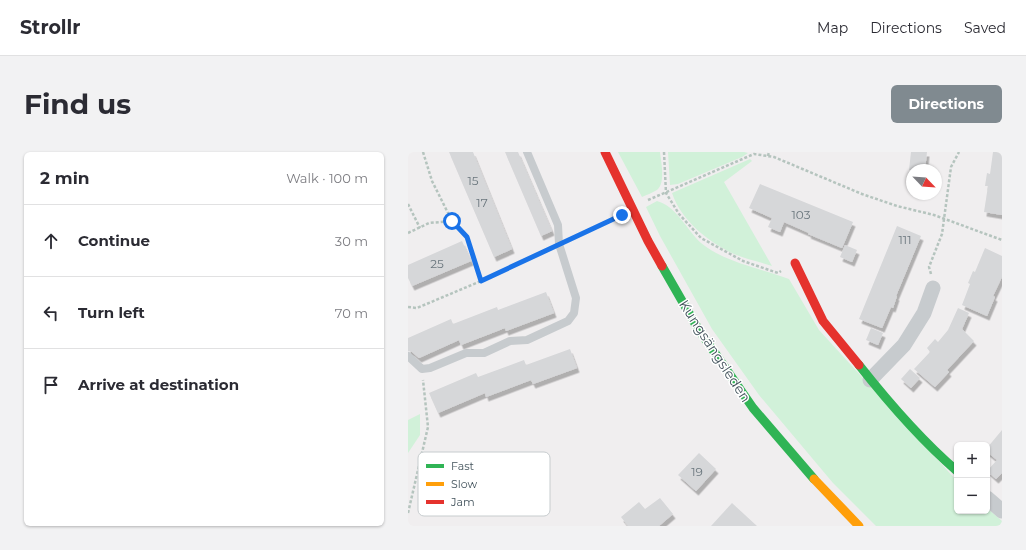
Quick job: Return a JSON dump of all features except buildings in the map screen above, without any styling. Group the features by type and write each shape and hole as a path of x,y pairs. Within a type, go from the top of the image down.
{"main road":[{"name":"Kungsängsleden","path":"605,152 648,241 697,327 753,408 821,487 859,526"},
{"path":"796,263 823,321 870,380 935,452 954,469"}],"street":[{"path":"870,380 904,346 924,313 934,288"},
{"path":"990,501 1002,511"}],"lane":[{"path":"408,356 422,369 430,368 466,353 478,354 510,341 527,340 568,321 574,313 576,298 559,244 558,225 527,152"}],"path":[{"path":"423,152 432,180 452,221 467,237 481,281"},
{"path":"664,152 666,193 679,214 700,238 743,261 778,273 796,263"},
{"path":"768,156 769,152"},
{"path":"934,288 929,267 942,234 951,167 959,152"},
{"path":"645,201 735,163 752,153 774,157 862,194 897,206 945,218 1002,240"},
{"path":"408,204 420,228"},
{"path":"408,307 416,308 481,281 622,215"},
{"path":"408,234 429,223 452,221"},
{"path":"422,369 428,427 422,452"},
{"path":"408,513 418,470"}],"green space":[{"path":"618,152 660,152 662,178 660,187 642,197"},
{"path":"668,152 748,153 742,157 678,184 670,185"},
{"path":"750,159 752,161 724,182 772,266 734,254 705,237 682,212 672,193"},
{"path":"657,201 664,204 676,213 701,243 721,256 789,279 819,330 954,478 954,514 990,514 990,511 1002,521 1002,526 876,526 833,483 759,395 712,329 660,236 646,207"},
{"path":"420,414 420,435 408,453 408,420"}],"traffic: fast":[{"path":"662,266 697,327 753,408 814,479"},
{"path":"859,365 906,421 954,468"}],"traffic: slow":[{"path":"814,479 859,526"}],"traffic: jam":[{"path":"605,152 648,241 662,266"},
{"path":"795,263 823,321 859,365"}],"route":[{"path":"452,221 467,237 481,281 622,215"}]}
